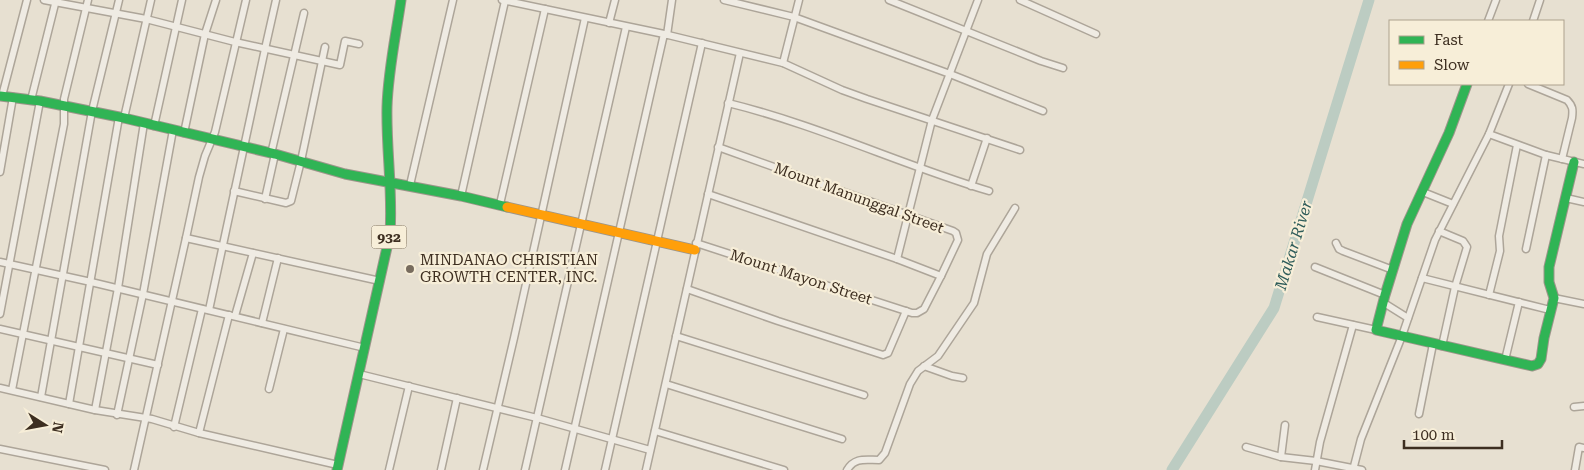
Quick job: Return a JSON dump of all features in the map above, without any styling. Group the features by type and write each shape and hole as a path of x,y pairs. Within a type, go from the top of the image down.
{"street":[{"path":"27,0 1,96 36,100 92,111 273,154 346,174 500,204 656,241 696,246"},
{"path":"44,0 146,19 264,49 340,65 345,41 360,44"},
{"path":"12,390 64,124 65,93 88,0"},
{"path":"41,397 92,111 119,0"},
{"path":"69,404 122,118 151,0"},
{"path":"154,126 182,0"},
{"path":"184,133 205,34 216,0"},
{"path":"134,470 199,177 212,140 246,0"},
{"path":"174,427 224,246 264,49 276,0"},
{"name":"932","path":"338,468 390,234 392,208 387,115 388,91 401,0"},
{"path":"410,185 453,0"},
{"path":"461,196 503,0 702,43 783,63 842,90 1020,150"},
{"path":"609,23 615,0"},
{"path":"564,470 672,0"},
{"path":"724,0 794,17 950,74 1043,111"},
{"path":"783,63 799,0"},
{"path":"889,0 1063,68"},
{"path":"897,259 932,120 978,0"},
{"path":"1020,0 1096,34"},
{"path":"1488,20 1496,0"},
{"path":"1533,20 1540,0"},
{"path":"0,314 36,100 56,1"},
{"path":"500,204 545,9"},
{"path":"265,199 304,13"},
{"path":"483,470 585,18"},
{"path":"525,470 626,27"},
{"path":"605,470 702,43"},
{"path":"234,192 286,203 291,201 325,47"},
{"path":"646,470 740,53"},
{"path":"1376,330 1407,224 1449,133 1467,85"},
{"path":"1353,469 1361,439 1402,336 1439,231 1489,134 1509,85"},
{"path":"1530,85 1567,100 1571,104 1572,118 1562,159"},
{"path":"0,172 13,98"},
{"path":"728,104 786,119 919,168 990,191"},
{"path":"95,410 118,288 144,123"},
{"path":"117,415 143,294 173,130"},
{"path":"1489,134 1546,155 1584,164"},
{"path":"971,186 987,138"},
{"path":"1489,295 1500,252 1499,236 1517,145"},
{"name":"Mount Manunggal Street","path":"718,148 956,233 958,240 941,276"},
{"path":"1526,249 1546,155"},
{"path":"1317,317 1532,366 1538,364 1541,359 1554,298 1549,282 1549,267 1574,162"},
{"path":"1423,192 1453,204"},
{"path":"687,289 778,322 883,355 888,353 906,311 917,313 924,310 941,276 708,194"},
{"path":"1566,198 1584,202"},
{"path":"847,470 857,460 879,460 885,453 910,384 924,366 938,356 974,303 987,254 1015,208"},
{"path":"1419,414 1467,246 1463,241 1439,231"},
{"path":"186,238 380,282"},
{"path":"1336,243 1339,249 1343,251 1393,270"},
{"name":"Mount Mayon Street","path":"696,246 906,311"},
{"path":"199,433 232,315 253,253"},
{"path":"262,323 278,258"},
{"path":"0,262 118,288 365,348"},
{"path":"1316,267 1384,299 1408,318"},
{"path":"1422,278 1550,310"},
{"path":"1554,298 1584,304"},
{"path":"1505,360 1519,302"},
{"path":"1315,470 1320,442 1353,325"},
{"path":"0,328 158,366"},
{"path":"269,389 284,329"},
{"path":"676,336 864,396"},
{"path":"924,366 963,378"},
{"path":"359,374 537,418 650,450"},
{"path":"666,384 842,439"},
{"path":"389,470 409,386"},
{"path":"0,388 117,415 145,418 338,468"},
{"path":"441,470 457,398"},
{"path":"1574,407 1584,406"},
{"path":"1281,457 1285,425"},
{"path":"655,430 784,470"},
{"path":"1246,447 1281,457 1316,461 1362,470"},
{"path":"1575,470 1580,447 1584,448"},
{"path":"0,449 105,470"}],"waterway":[{"name":"Makar River","path":"1172,470 1274,308 1369,0"}],"traffic: fast":[{"path":"337,470 390,234 391,202 387,107 401,0"},
{"path":"1467,85 1449,133 1407,224 1376,330 1532,366 1538,364 1541,359 1554,298 1549,282 1549,267 1574,162"},
{"path":"0,96 40,101 124,118 275,154 345,174 461,196 507,207"}],"traffic: slow":[{"path":"507,207 695,250"}],"place":[{"name":"MINDANAO CHRISTIAN GROWTH CENTER, INC.","path":"410,269"}]}
